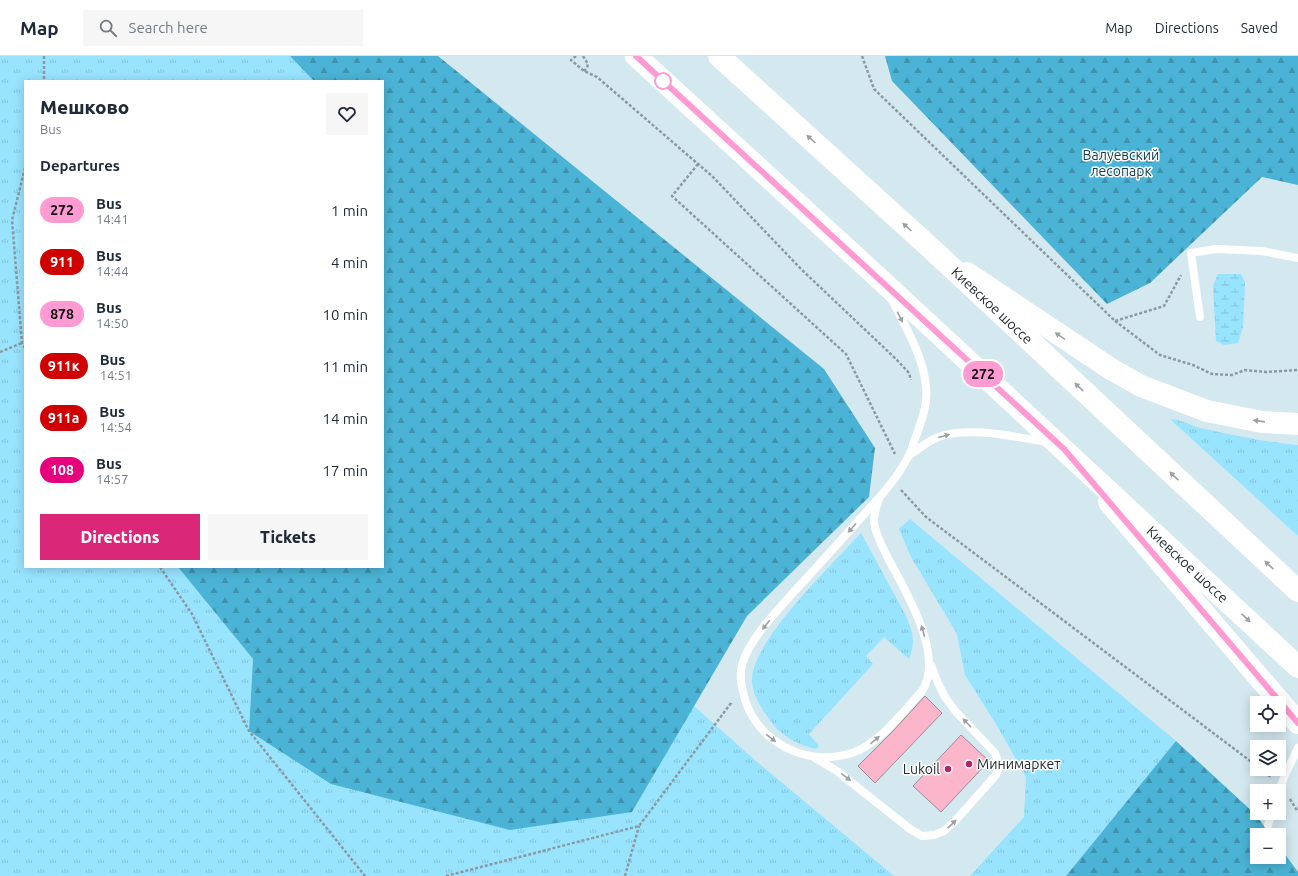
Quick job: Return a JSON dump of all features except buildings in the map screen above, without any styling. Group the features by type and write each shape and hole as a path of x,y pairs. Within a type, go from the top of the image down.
{"main road":[{"name":"Киевское шоссе","path":"636,56 1061,446 1298,667"},
{"name":"Киевское шоссе","path":"719,56 936,253 1298,591"},
{"path":"936,253 1111,370 1141,386 1207,411 1262,422 1298,424"},
{"path":"1061,446 1298,723"}],"lane":[{"path":"1200,317 1191,253 1216,249 1262,251 1298,258"},
{"path":"883,282 914,345 924,374 926,388 924,414 910,455 879,499 777,611 750,646 742,663 740,672 741,683 750,713 760,728 770,738 800,754 826,758 853,753 868,745 882,734 926,685 929,676 929,659"},
{"path":"910,455 936,438 948,434 962,433 985,433 1061,446"},
{"path":"812,757 837,771 910,829 922,836 934,835 944,831 955,821 996,775 998,769 998,762 994,753 956,712 945,697 938,683 929,659 923,632 915,611 878,537 874,522 879,499"},
{"path":"1282,784 1298,748"},
{"path":"1268,825 1270,820"}],"path":[{"path":"44,56 44,80"},
{"path":"576,56 571,60 584,71 596,77 725,189 801,269 897,360 908,373 912,385"},
{"path":"583,56 588,64 584,71"},
{"path":"862,56 874,90 1115,321 1160,355 1193,365 1212,374 1232,374 1245,370 1266,372 1298,370"},
{"path":"698,164 672,196 846,354 896,457 899,451"},
{"path":"24,172 12,220 22,343 24,346"},
{"path":"1115,321 1164,306 1187,264 1191,253"},
{"path":"0,352 22,343"},
{"path":"900,470 902,491 926,517 1250,761"},
{"path":"161,568 192,614 249,731 365,876"},
{"path":"625,876 640,826 731,703 730,698"},
{"path":"446,876 640,826"}],"green space":[{"path":"0,56 290,56 313,80 24,80 24,568 179,568 253,659 249,731 632,812 694,706 756,761 894,876 0,876"},
{"path":"290,56 438,56 824,369 875,448 869,497 747,616 632,812 510,830 331,784 249,731 253,659 179,568 384,568 384,80 313,80"},
{"name":"Валуевский лесопарк","path":"885,56 1298,56 1298,185 1262,177 1150,283 1107,304 892,81"},
{"path":"1218,274 1241,274 1245,283 1243,327 1238,343 1224,345 1216,341 1213,286"},
{"path":"1170,419 1224,433 1298,445 1298,536"},
{"path":"910,519 1176,741 1066,876 970,876 1024,817 1026,777 996,724 965,675 957,634 911,557 899,529"},
{"path":"861,533 910,626 913,636 911,653 909,659 884,637 866,656 873,664 809,734 819,746 816,749 795,742 785,736 773,725 758,702 753,689 752,680 756,663 765,644 779,624 796,603"},
{"path":"1176,741 1250,809 1250,820 1260,820 1266,828 1250,828 1250,864 1286,864 1286,856 1298,872 1298,876 1066,876"}],"bus line":[{"name":"272","path":"636,56 1064,449 1298,723"}],"place":[{"name":"Минимаркет","path":"969,764"},
{"name":"Lukoil","path":"948,769"}]}
